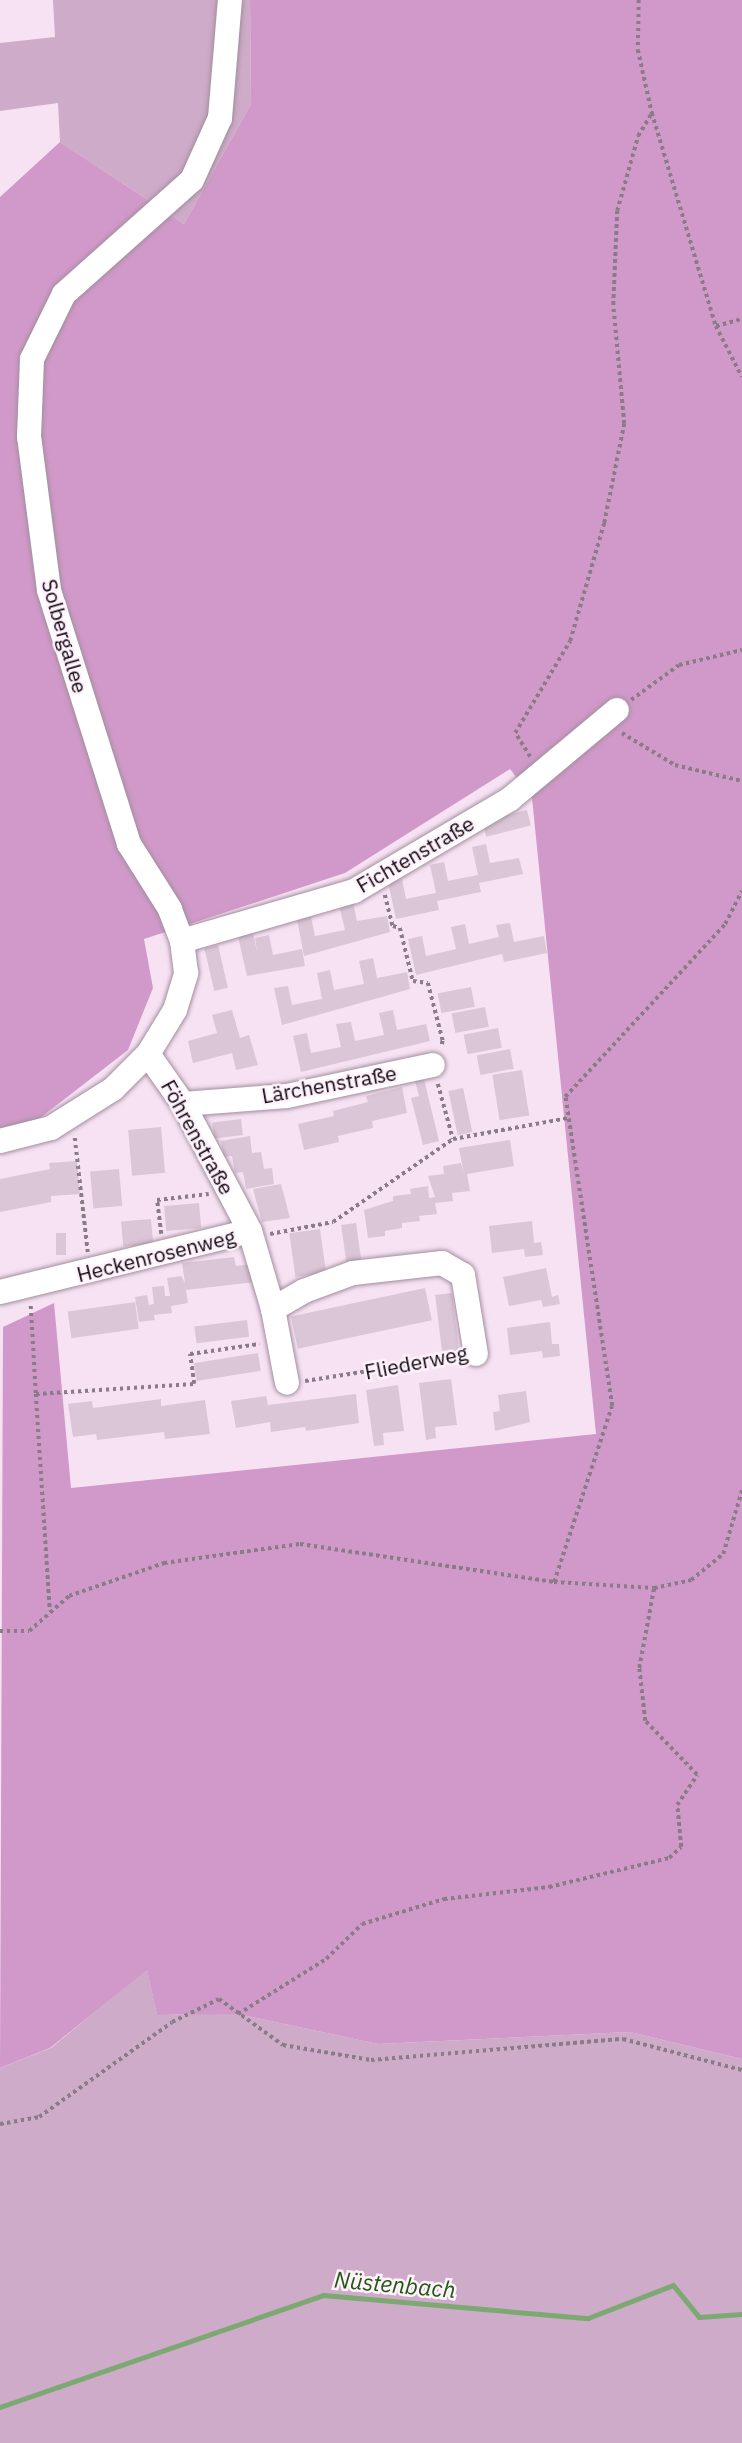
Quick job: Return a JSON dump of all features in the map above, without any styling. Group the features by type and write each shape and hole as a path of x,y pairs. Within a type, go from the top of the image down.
{"street":[{"name":"Solbergallee","path":"0,1140 51,1128 86,1110 148,1054 175,1010 186,973 182,941 170,909 129,844 49,590 29,437 32,359 64,294 192,180 220,118 230,0"},
{"name":"Fichtenstraße","path":"182,941 354,891 510,799 610,716"},
{"name":"Föhrenstraße","path":"148,1054 183,1104 250,1231 273,1309 287,1383"},
{"name":"Lärchenstraße","path":"183,1104 288,1096 433,1065"},
{"name":"Heckenrosenweg","path":"0,1292 250,1231"},
{"name":"Fliederweg","path":"273,1309 304,1290 353,1273 442,1263 463,1275 476,1354"}],"path":[{"path":"639,0 638,50 652,113 716,326 742,377"},
{"path":"541,774 515,733 570,641 604,523 624,424 613,304 617,211 638,136 652,113"},
{"path":"716,326 742,318"},
{"path":"742,650 679,665 610,716 675,765 742,781"},
{"path":"381,875 413,981 428,984 443,1041 433,1065 453,1139"},
{"path":"554,1582 612,1406 565,1097 725,924 742,891"},
{"name":"Heckenrosenweg","path":"250,1231 268,1234 334,1222 453,1139 569,1118"},
{"path":"75,1137 90,1271"},
{"path":"163,1253 157,1199 228,1191"},
{"path":"30,1286 51,1612"},
{"path":"36,1394 194,1384 190,1354 279,1341"},
{"name":"Fliederweg","path":"287,1383 476,1354"},
{"path":"0,1631 29,1631 69,1596 163,1563 300,1544 554,1582 654,1588 691,1580 723,1554 742,1490"},
{"path":"238,2014 326,1959 362,1924 443,1899 549,1887 669,1858 681,1847 677,1805 697,1775 645,1721 639,1668 654,1588"},
{"path":"0,2124 39,2117 172,2022 219,1999 283,2045 371,2060 623,2039 742,2070"}],"shaded area":[{"path":"53,0 250,0 251,104 184,224 60,142 58,103 0,111 0,43 55,37"},
{"path":"250,0 742,0 742,2059 630,2032 378,2044 238,2014 157,2015 147,1970 50,2048 0,2068 3,1327 54,1303 71,1488 596,1434 532,798 510,769 345,873 144,939 153,988 128,1050 31,1125 0,1128 0,197 60,142 184,224 251,104"},
{"path":"147,1969 157,2015 186,2015 219,1999 238,2014 378,2044 630,2032 742,2059 742,2443 0,2443 0,2068 51,2048"}],"building":[{"path":"527,810 531,826 486,837 482,821"},
{"path":"486,844 490,863 519,858 523,874 479,883 481,892 437,901 439,910 396,919 388,882 402,879 406,899 436,893 430,865 444,862 448,881 478,875 472,847"},
{"path":"353,902 357,921 387,916 390,932 304,956 297,919 311,917 315,936 345,930 339,905"},
{"path":"510,923 514,942 544,936 547,953 504,962 502,954 416,975 408,939 422,936 426,956 456,949 451,927 465,924 469,944 499,937 496,925"},
{"path":"252,929 257,951 255,938 269,935 273,955 302,949 305,966 247,976 237,932"},
{"path":"218,945 228,988 214,991 204,948"},
{"path":"373,958 377,978 407,972 410,989 282,1025 274,988 288,986 292,1005 322,999 317,973 330,970 334,990 364,984 359,961"},
{"path":"471,987 475,1007 441,1013 438,993"},
{"path":"485,1007 489,1027 455,1033 452,1013"},
{"path":"232,1010 240,1038 249,1035 258,1065 236,1070 232,1053 193,1063 188,1041 217,1033 212,1015"},
{"path":"393,1010 397,1030 426,1024 430,1041 301,1072 293,1036 307,1033 311,1053 341,1047 336,1024 351,1022 355,1041 384,1035 379,1013"},
{"path":"498,1028 502,1048 467,1054 464,1035"},
{"path":"510,1049 514,1069 480,1075 477,1055"},
{"path":"522,1070 529,1115 500,1120 492,1075"},
{"path":"424,1079 439,1141 423,1145 411,1098 419,1096 415,1081"},
{"path":"402,1087 407,1113 372,1121 373,1128 338,1136 339,1142 304,1150 298,1124 334,1116 333,1111 368,1102 366,1096"},
{"path":"463,1088 472,1132 458,1135 448,1091"},
{"path":"241,1119 243,1135 214,1138 212,1123"},
{"path":"161,1127 165,1173 132,1176 128,1130"},
{"path":"250,1136 252,1153 261,1152 264,1169 272,1168 274,1184 246,1189 243,1172 235,1173 232,1156 224,1157 221,1141"},
{"path":"510,1140 514,1166 467,1174 470,1191 452,1193 453,1201 435,1203 437,1214 419,1216 420,1221 402,1223 402,1228 385,1231 385,1236 368,1238 364,1210 393,1201 393,1196 411,1194 410,1189 428,1186 429,1198 435,1197 428,1176 444,1174 443,1166 461,1163 464,1175 459,1148"},
{"path":"77,1161 80,1194 51,1196 51,1202 0,1212 0,1179 50,1169 49,1163"},
{"path":"119,1169 122,1206 93,1208 90,1172"},
{"path":"281,1184 290,1218 262,1222 253,1189"},
{"path":"199,1203 201,1228 166,1231 164,1206"},
{"path":"151,1219 153,1244 123,1247 121,1222"},
{"path":"532,1221 534,1243 541,1242 543,1255 525,1257 524,1249 492,1253 489,1226"},
{"path":"356,1223 362,1265 347,1267 341,1225"},
{"path":"320,1229 326,1273 295,1277 289,1233"},
{"path":"56,1233 66,1233 66,1255 56,1255"},
{"path":"234,1257 236,1266 253,1264 255,1282 186,1290 188,1303 171,1306 172,1313 154,1315 155,1320 139,1322 135,1297 147,1295 149,1305 154,1304 152,1287 164,1286 165,1296 170,1296 167,1278 181,1276 185,1283 182,1263"},
{"path":"546,1268 552,1297 558,1295 560,1304 543,1307 541,1300 509,1306 503,1277"},
{"path":"425,1288 432,1320 298,1349 291,1316"},
{"path":"452,1293 459,1351 442,1353 435,1295"},
{"path":"135,1302 139,1329 71,1338 68,1311"},
{"path":"247,1320 249,1337 196,1343 194,1326"},
{"path":"550,1322 552,1344 559,1344 560,1356 543,1358 542,1351 510,1355 507,1328"},
{"path":"258,1353 261,1371 197,1381 194,1363"},
{"path":"451,1379 457,1425 435,1427 436,1438 426,1440 419,1383"},
{"path":"398,1385 404,1431 383,1433 384,1445 374,1446 366,1390"},
{"path":"526,1391 530,1422 495,1431 493,1412 500,1411 498,1395"},
{"path":"356,1394 359,1423 306,1431 305,1427 271,1432 270,1422 236,1428 231,1401 266,1396 268,1405"},
{"path":"161,1399 161,1406 205,1400 210,1434 165,1439 164,1432 97,1440 96,1434 73,1437 68,1404 92,1401 93,1408"}],"waterway":[{"name":"Nüstenbach","path":"0,2407 323,2295 588,2318 673,2285 699,2317 742,2314"}]}
